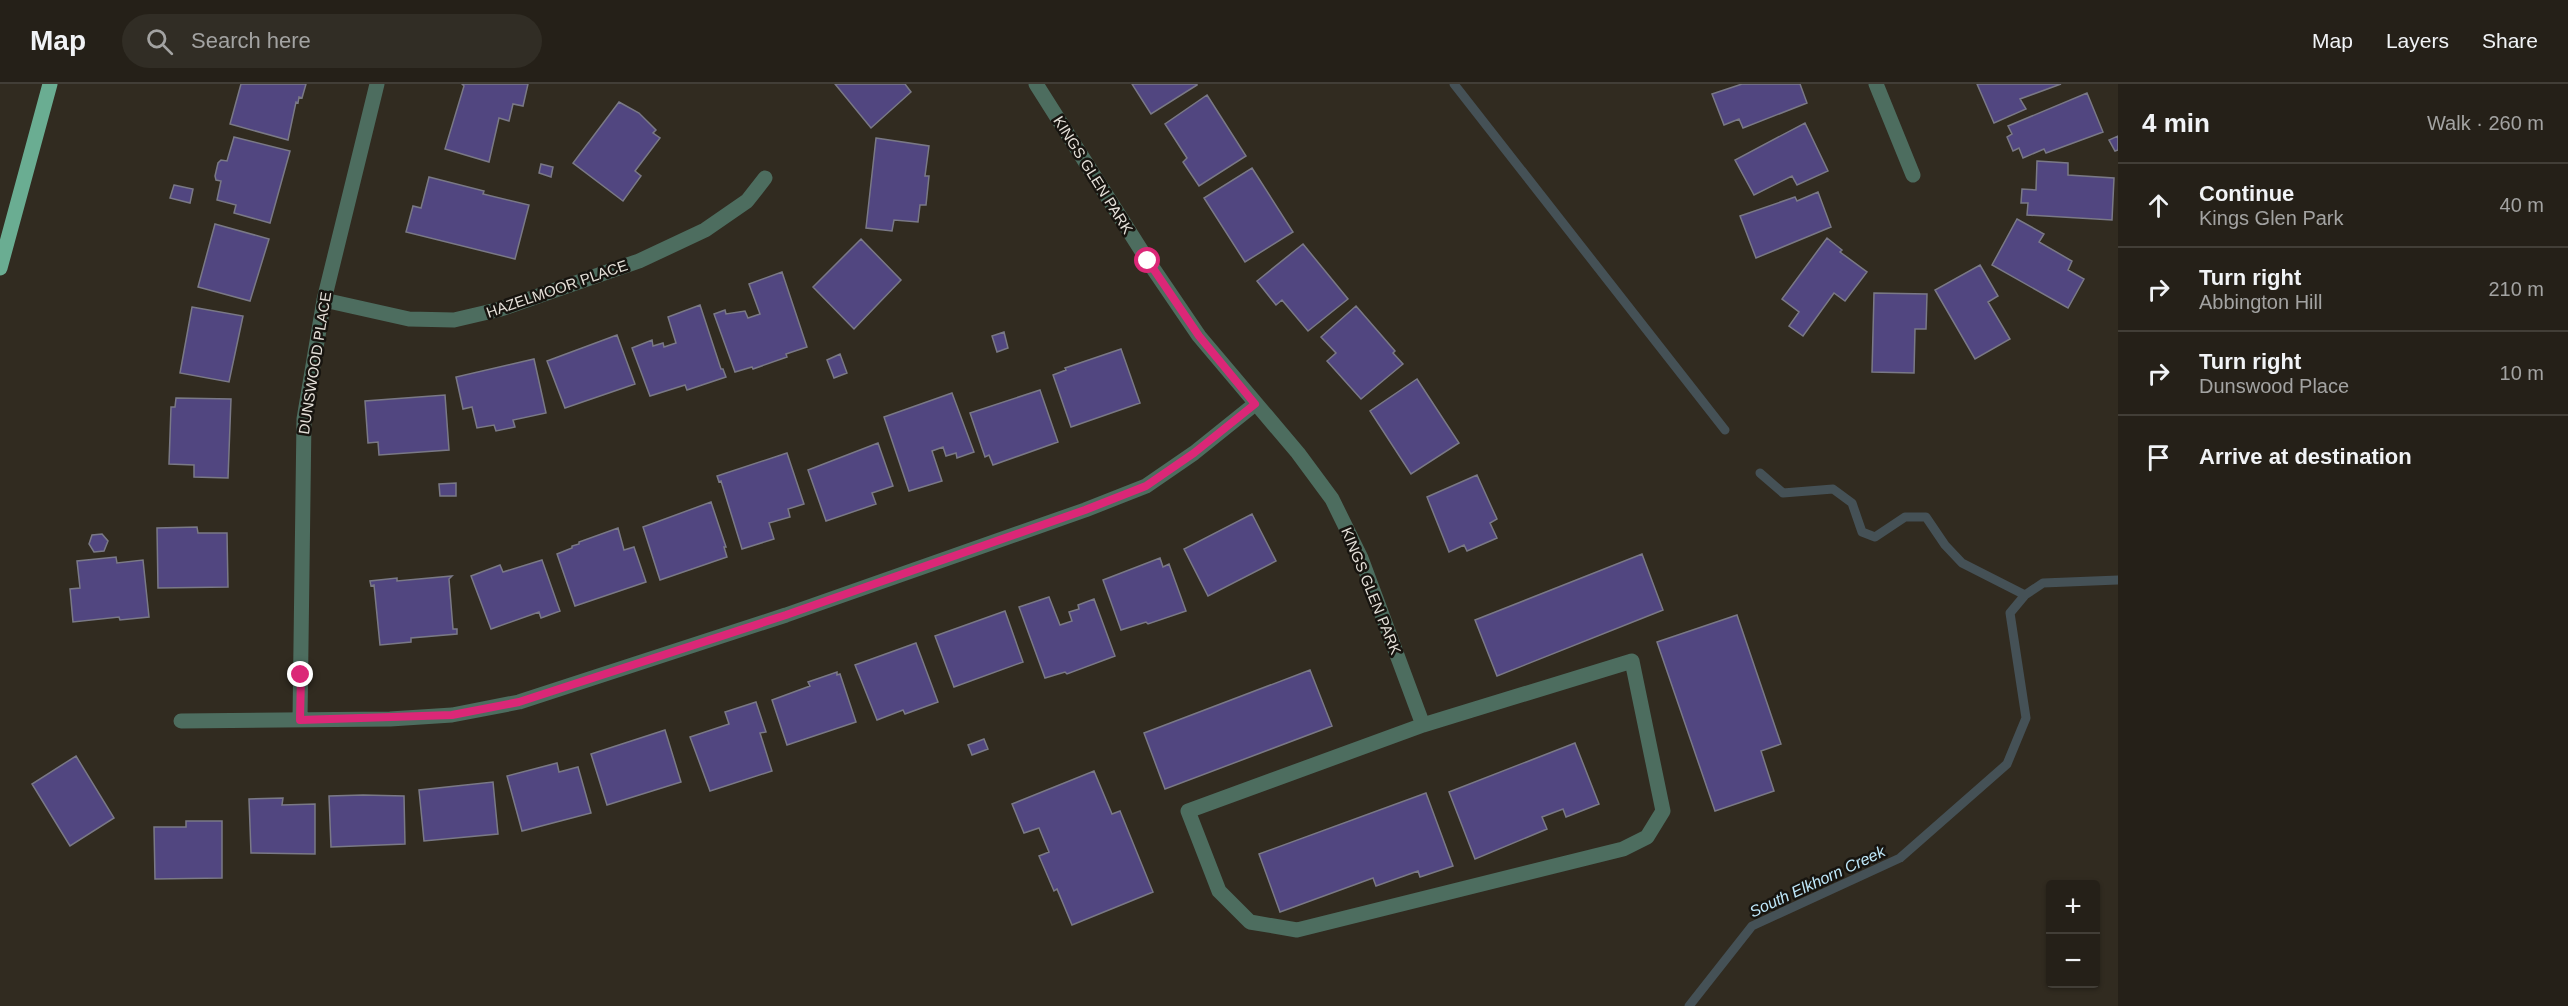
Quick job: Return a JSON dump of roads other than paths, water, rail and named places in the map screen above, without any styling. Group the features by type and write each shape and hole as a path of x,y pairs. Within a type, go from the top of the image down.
{"main road":[{"path":"0,268 50,84"}],"street":[{"name":"DUNSWOOD PLACE","path":"300,720 304,420 324,300 377,84"},
{"name":"KINGS GLEN PARK","path":"1036,84 1148,261 1199,336 1298,453 1332,500 1361,558 1423,725"},
{"path":"1876,84 1913,175"},
{"name":"HAZELMOOR PLACE","path":"324,300 409,319 454,320 501,309 639,261 705,230 747,201 765,178"},
{"path":"181,720 300,720 452,715 519,702 786,615 1085,510 1146,486 1194,453 1255,404"},
{"path":"1632,662 1663,811 1647,837 1623,849 1297,930 1250,922 1219,891 1188,811 1423,725 1632,662"}],"waterway":[{"path":"1454,84 1725,430"},
{"path":"1760,473 1783,493 1833,489 1852,503 1862,532 1875,537 1905,517 1926,517 1945,545 1962,563 2025,595"},
{"name":"South Elkhorn Creek","path":"1689,1006 1752,926 1900,858 2007,764 2026,718 2010,613 2025,595 2043,583 2118,580"}]}
